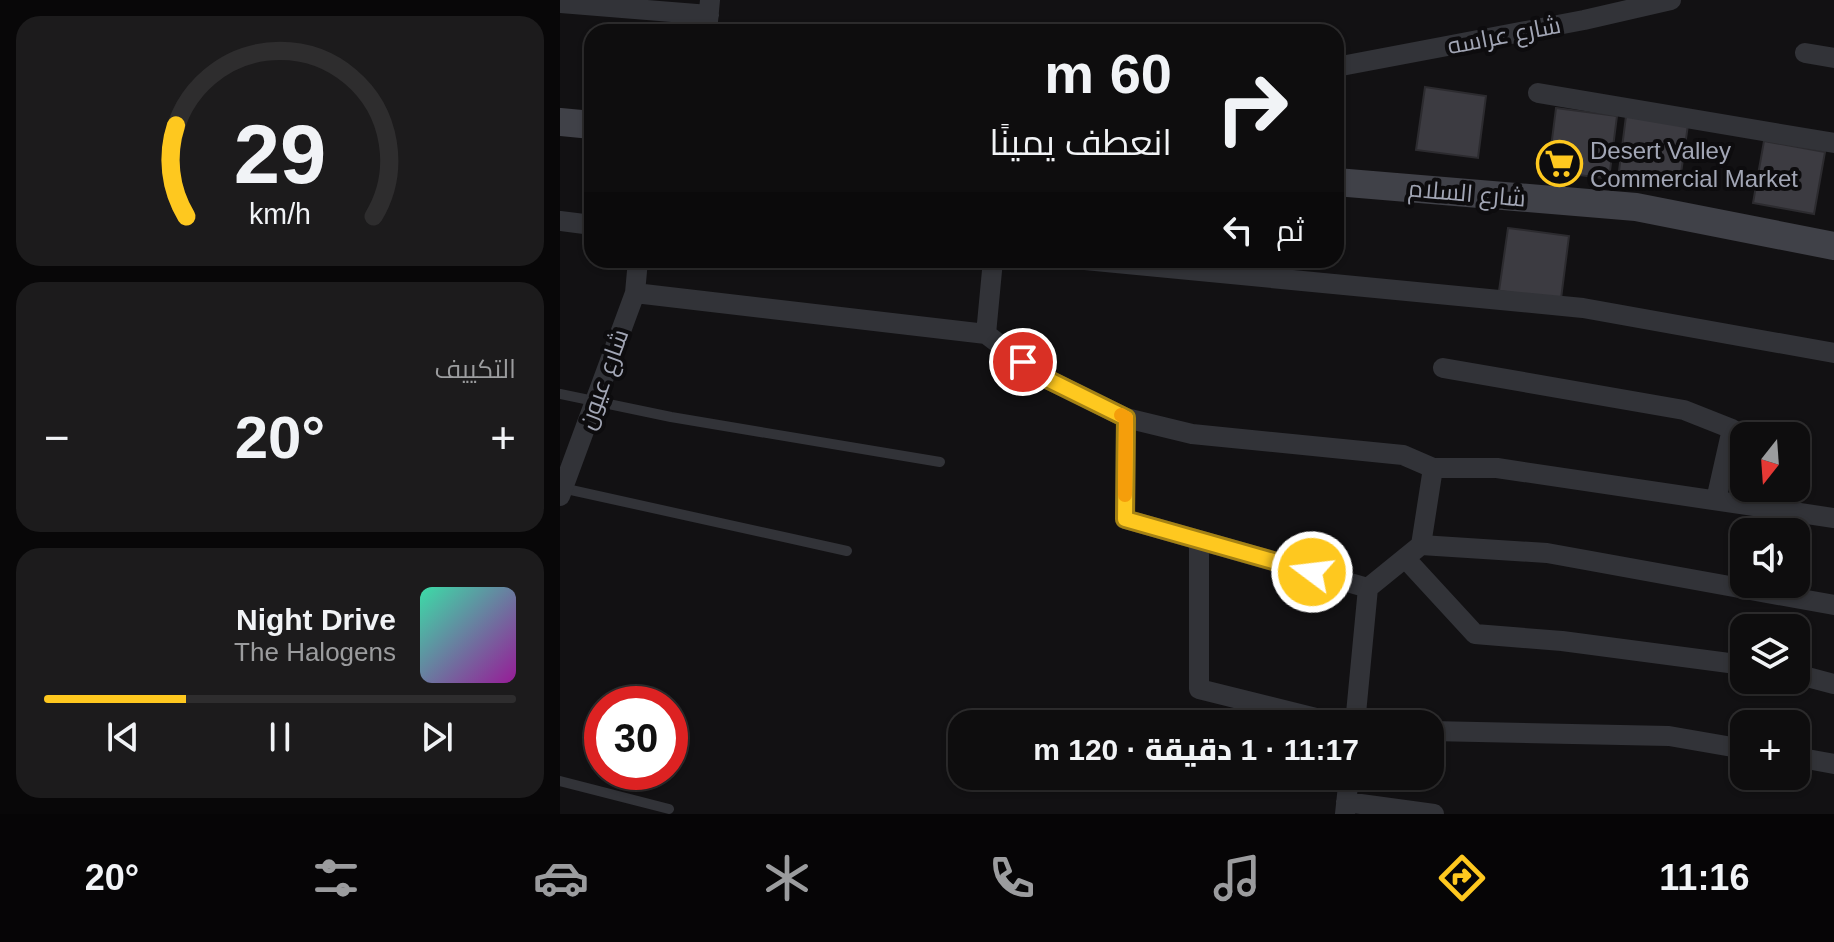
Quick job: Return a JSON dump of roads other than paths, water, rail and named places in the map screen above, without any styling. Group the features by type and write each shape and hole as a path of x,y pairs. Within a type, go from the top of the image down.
{"street":[{"name":"شارع عراسه","path":"1344,65 1584,20 1671,0"},
{"path":"560,3 709,16"},
{"path":"1805,53 1834,58"},
{"path":"1538,93 1834,143"},
{"path":"560,122 584,124"},
{"name":"شارع السلام","path":"1344,183 1636,207 1834,246"},
{"path":"560,221 584,224"},
{"name":"شارع عيون","path":"561,492 635,293 637,268"},
{"path":"986,334 992,268"},
{"path":"1168,268 1583,308 1834,353"},
{"path":"635,293 986,334 1041,376 1126,418 1192,434 1403,455 1433,468 1497,468 1834,518"},
{"path":"1443,368 1684,410 1732,429 1716,500"},
{"path":"1126,418 1125,519 1368,588"},
{"path":"1356,710 1368,588 1413,551 1433,468"},
{"path":"1199,541 1199,689 1284,710"},
{"path":"1413,551 1547,553 1834,605"},
{"path":"1413,551 1475,634 1562,641 1730,663"},
{"path":"1810,678 1834,684"},
{"path":"1444,731 1669,736 1730,747"},
{"path":"1810,760 1834,764"},
{"path":"1346,808 1434,814"}],"lane":[{"path":"560,394 940,462"},
{"path":"561,492 847,551"},
{"path":"560,781 669,809"}],"place":[{"name":"Desert Valley Commercial Market","path":"1559,164"}]}
